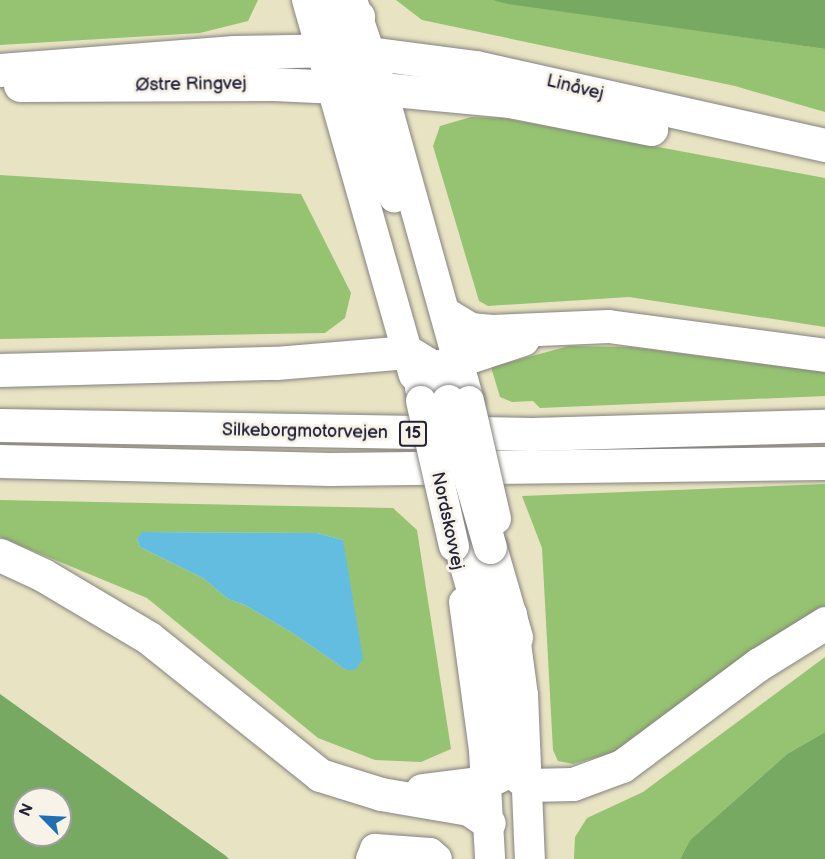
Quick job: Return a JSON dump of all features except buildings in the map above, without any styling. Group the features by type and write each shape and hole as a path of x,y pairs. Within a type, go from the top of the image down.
{"main road":[{"path":"349,69 357,31 355,9"},
{"name":"Østre Ringvej","path":"0,70 349,69"},
{"name":"Østre Ringvej","path":"0,85 82,88 273,84 349,69"},
{"name":"Linåvej","path":"349,69 472,79 589,101 625,102 825,145"},
{"name":"Linåvej","path":"349,69 825,163"},
{"path":"447,315 470,328 481,330 627,328 825,355"},
{"path":"0,370 276,363 437,383 556,328"},
{"path":"437,383 477,546 485,632 513,770"},
{"name":"Silkeborgmotorvejen","path":"0,425 510,434 825,426"},
{"name":"Silkeborgmotorvejen","path":"0,461 330,470 825,463"},
{"path":"438,473 477,546 516,637"},
{"path":"0,555 43,575 149,638 320,775 381,794 469,809 489,823"},
{"path":"381,794 513,770 573,784 622,766 759,664 825,623"}],"street":[{"path":"307,0 349,69"},
{"path":"330,0 349,69"},
{"name":"Nordskovvej","path":"349,69 408,234 447,315 437,383 438,473"},
{"name":"Nordskovvej","path":"349,69 437,383"},
{"path":"516,637 513,770 530,859"},
{"path":"490,859 489,823 513,770"},
{"path":"371,859 375,849 430,853 437,859"}],"green space":[{"path":"0,0 258,0 248,21 200,33 0,45"},
{"path":"396,0 492,0 825,49 825,112 735,86 422,20"},
{"path":"492,0 825,0 825,49 508,4"},
{"path":"471,117 502,118 825,178 825,327 629,297 488,306 479,301 433,146 440,126"},
{"path":"0,175 301,194 351,293 345,318 325,333 0,339"},
{"path":"569,346 631,347 825,372 825,396 540,408 533,401 512,402 500,397 491,367"},
{"path":"825,484 825,611 612,753 573,764 558,761 553,750 542,548 522,496"},
{"path":"0,500 393,508 417,530 451,749 421,762 375,760 318,738 147,598 0,537","holes":["143,532 317,533 343,540 346,670 294,634 245,605 228,599 203,578 140,547 137,539"]},
{"path":"825,657 825,732 787,754 690,840 680,859 574,859 575,837 587,818 643,792"},
{"path":"0,694 226,856 229,859 0,859"},
{"path":"825,732 825,859 680,859 690,840 787,754"}],"water":[{"path":"142,532 317,533 343,540 363,659 355,670 346,670 294,634 245,605 228,599 203,578 140,547 137,539"}]}
